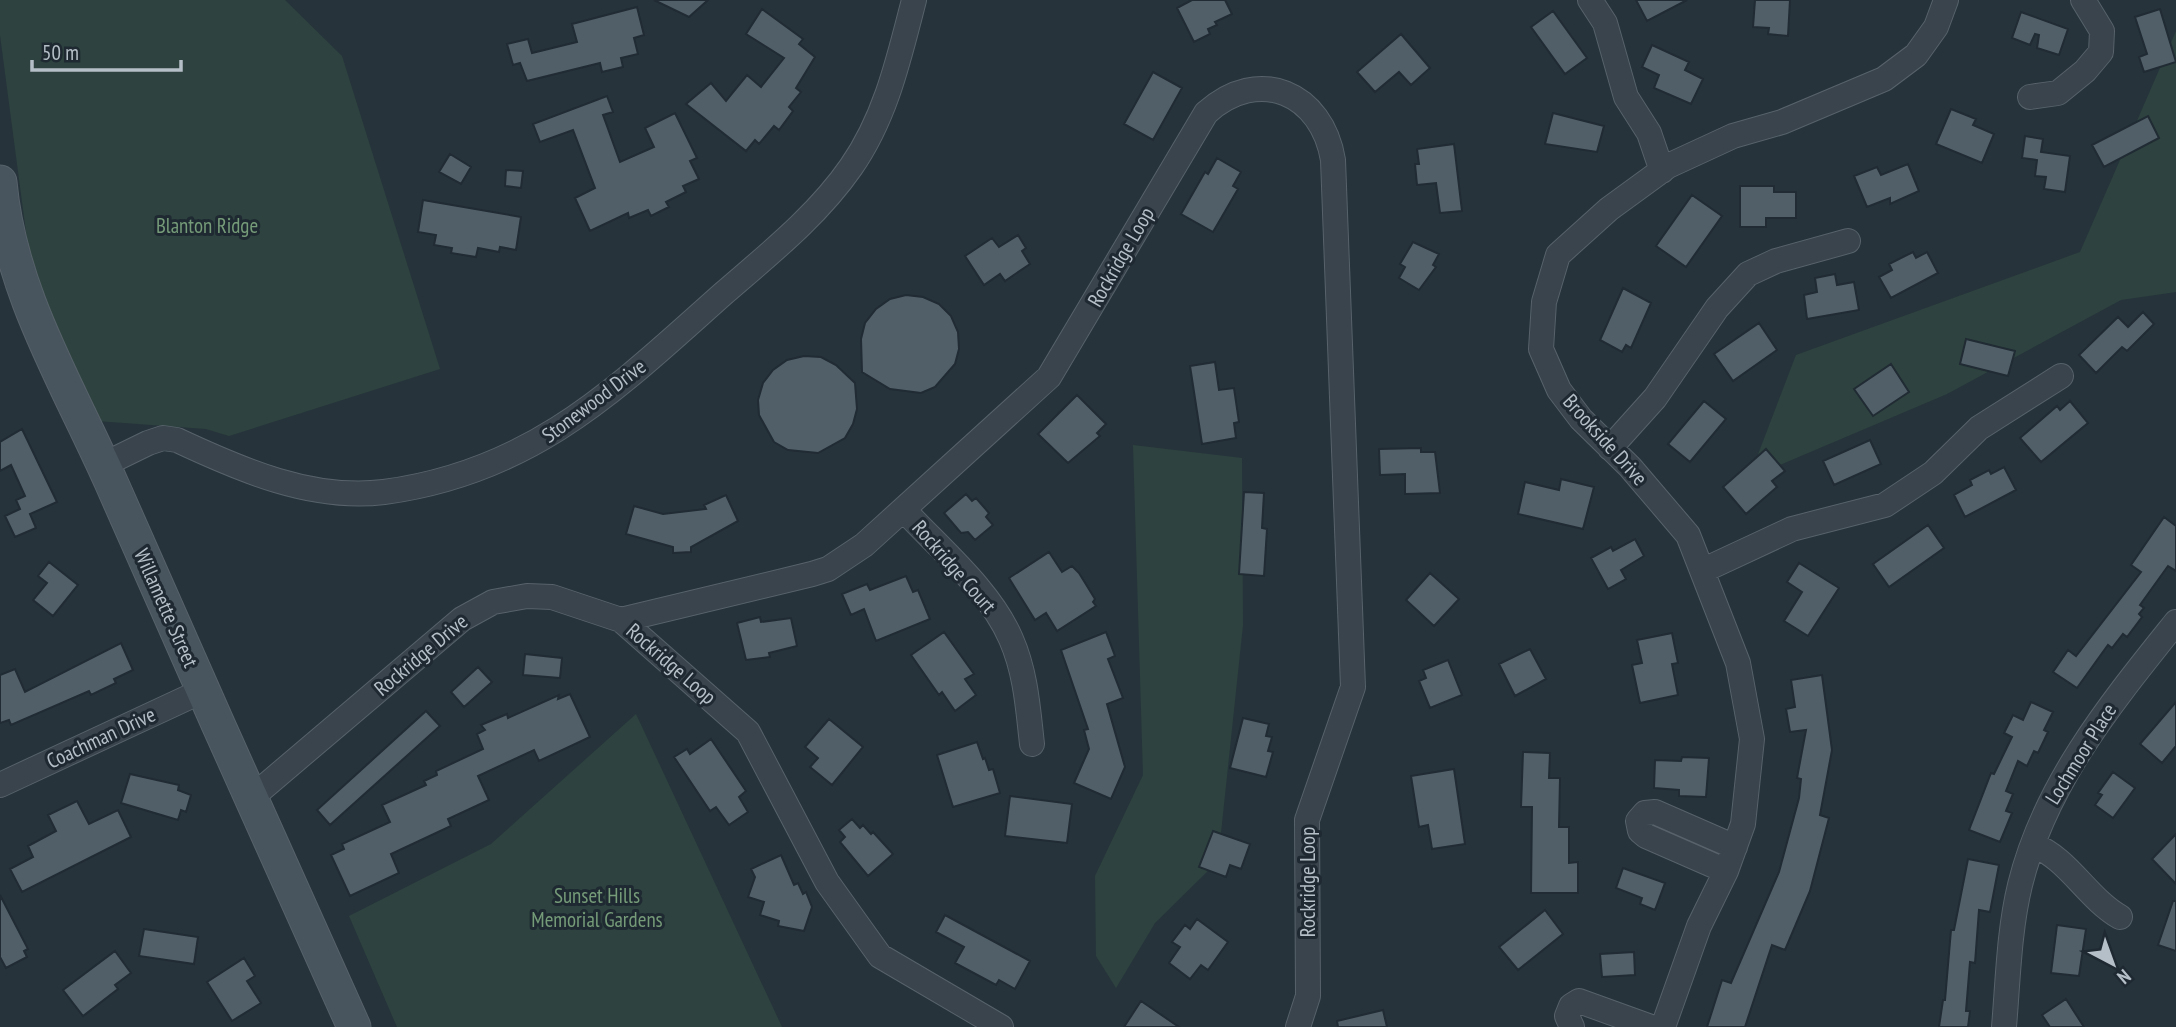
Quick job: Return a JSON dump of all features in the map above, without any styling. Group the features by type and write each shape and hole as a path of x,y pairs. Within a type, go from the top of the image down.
{"main road":[{"name":"Willamette Street","path":"0,182 2,221 25,298 103,465 354,1027"}],"street":[{"name":"Stonewood Drive","path":"103,465 163,438 177,440 266,478 347,493 383,492 459,475 507,458 544,440 627,379 823,202 851,167 872,131 894,80 914,0"},
{"path":"1590,0 1605,23 1626,97 1649,134 1662,171"},
{"name":"Brookside Drive","path":"1664,1027 1699,926 1726,870 1743,824 1752,739 1738,663 1704,570 1688,535 1581,419 1559,390 1542,349 1544,302 1558,255 1609,209 1662,171 1733,136 1782,122 1884,79 1916,55 1936,27 1947,0"},
{"path":"2029,97 2058,93 2085,71 2101,52 2102,31 2083,0"},
{"name":"Rockridge Loop","path":"621,620 828,569 855,552 905,511 1049,377 1206,113 1231,94 1260,88 1287,94 1315,115 1330,141 1333,160 1353,687 1307,820 1308,996 1298,1027"},
{"path":"1610,448 1655,398 1717,308 1748,274 1776,261 1847,240"},
{"path":"1704,570 1792,529 1885,505 1933,474 1979,428 2061,376"},
{"name":"Rockridge Court","path":"905,511 983,595 1011,637 1024,680 1032,744"},
{"name":"Rockridge Drive","path":"251,798 449,629 493,602 512,596 552,597 621,620"},
{"path":"669,661 649,630 655,620 683,605"},
{"name":"Rockridge Loop","path":"621,620 748,732 828,883 880,956 1001,1027"},
{"name":"Lochmoor Place","path":"2004,1027 2018,896 2042,817 2078,751 2176,622"},
{"name":"Coachman Drive","path":"0,785 202,691"},
{"path":"1726,870 1646,836 1640,831 1638,821 1645,813 1654,812 1735,846"},
{"path":"2033,845 2047,850 2102,905 2120,917"},
{"path":"1572,1027 1567,1021 1568,1011 1579,1002 1651,1027"}],"green space":[{"name":"Blanton Ridge","path":"0,0 285,0 342,56 440,369 229,436 206,429 97,421 39,288 28,247 0,35"},
{"path":"2176,31 2176,292 2121,300 1947,394 1749,478 1796,355 2080,252"},
{"path":"1133,445 1242,458 1243,625 1218,861 1155,923 1116,988 1096,956 1095,876 1143,775"},
{"name":"Sunset Hills Memorial Gardens","path":"636,714 782,1027 397,1027 349,916 491,844"}],"building":[{"path":"654,0 708,0 689,17"},
{"path":"1192,0 1225,0 1232,14 1215,22 1217,25 1208,29 1210,34 1194,42 1177,8"},
{"path":"1636,0 1687,0 1647,21"},
{"path":"1755,0 1790,0 1788,36 1768,34 1769,28 1753,27"},
{"path":"637,7 644,35 634,38 638,54 621,58 623,67 602,72 600,63 527,81 520,63 513,65 507,44 528,39 532,53 577,42 572,24"},
{"path":"762,9 803,39 799,44 815,57 796,88 801,92 789,107 793,111 779,130 774,126 759,144 755,140 746,151 686,104 711,83 726,101 747,75 761,87 784,58 746,34"},
{"path":"2160,9 2176,62 2144,72 2139,57 2147,54 2135,17"},
{"path":"1553,11 1587,58 1565,74 1531,27"},
{"path":"2021,12 2068,29 2059,55 2037,48 2039,35 2035,34 2030,45 2012,38"},
{"path":"1401,34 1430,68 1411,85 1399,72 1375,92 1357,72"},
{"path":"1652,45 1689,62 1685,70 1703,79 1691,104 1654,88 1659,75 1642,67"},
{"path":"1153,72 1182,88 1153,140 1124,124"},
{"path":"607,96 613,112 603,115 620,162 654,147 645,128 675,113 697,158 690,161 699,179 683,186 686,192 666,202 669,207 651,216 648,210 629,218 628,213 590,231 575,198 595,188 573,130 540,142 533,124"},
{"path":"1951,109 1976,119 1973,125 1994,134 1982,163 1936,144"},
{"path":"1553,113 1604,126 1597,152 1545,144"},
{"path":"2148,116 2159,138 2104,167 2092,145"},
{"path":"2025,136 2043,139 2041,152 2070,156 2065,192 2044,189 2046,177 2035,176 2037,160 2022,158"},
{"path":"1454,144 1462,211 1440,213 1436,183 1417,185 1417,149"},
{"path":"450,154 471,167 461,184 439,172"},
{"path":"1217,158 1241,172 1233,186 1238,189 1213,232 1181,214 1205,172 1208,174"},
{"path":"1908,164 1919,191 1890,204 1890,198 1867,207 1854,176 1877,167 1881,175"},
{"path":"506,170 523,171 521,188 505,186"},
{"path":"1740,186 1774,186 1774,192 1796,192 1796,218 1766,218 1766,227 1740,227"},
{"path":"1692,195 1722,216 1686,267 1656,246"},
{"path":"423,200 521,217 516,250 500,247 499,252 478,248 476,257 451,253 452,248 434,245 436,235 418,232"},
{"path":"1018,235 1026,248 1022,251 1030,264 1005,281 1000,274 984,285 965,256 992,238 999,247"},
{"path":"1413,242 1439,254 1433,265 1436,267 1419,290 1399,278 1405,267 1400,264"},
{"path":"1913,252 1916,258 1927,252 1938,273 1891,298 1879,277 1892,270 1889,264"},
{"path":"1835,274 1837,285 1854,282 1859,310 1807,319 1804,295 1817,292 1815,278"},
{"path":"1623,288 1651,303 1631,348 1626,345 1622,352 1600,340"},
{"path":"906,295 923,297 939,304 951,316 958,332 959,349 955,364 935,387 921,393 890,389 862,372 861,339 865,323 876,309 890,299"},
{"path":"2143,312 2154,324 2127,351 2122,347 2096,373 2079,355 2118,317 2128,327"},
{"path":"1759,323 1777,350 1733,381 1714,354"},
{"path":"1966,339 2015,351 2008,376 1960,364"},
{"path":"804,356 821,357 836,365 855,383 857,409 853,424 845,438 818,453 788,450 774,442 759,415 758,400 763,383 773,370 787,360"},
{"path":"1215,362 1219,390 1234,388 1239,422 1234,423 1236,438 1202,444 1190,366"},
{"path":"1891,364 1909,392 1873,416 1854,389"},
{"path":"1077,395 1106,424 1097,433 1100,436 1068,463 1038,434"},
{"path":"1704,401 1726,419 1690,462 1668,444"},
{"path":"2070,401 2088,423 2041,462 2020,438 2057,406 2060,410"},
{"path":"22,429 57,502 30,514 36,528 15,537 5,516 20,509 16,500 25,496 11,465 0,471 0,442"},
{"path":"1870,440 1881,464 1834,485 1823,461"},
{"path":"1421,448 1421,452 1435,452 1440,493 1405,494 1405,474 1380,475 1379,449"},
{"path":"1766,449 1785,471 1772,481 1777,487 1746,514 1723,487"},
{"path":"2004,467 2016,490 1965,517 1954,495 1972,485 1970,480 1989,470 1991,474"},
{"path":"1561,479 1594,487 1583,529 1518,514 1525,482 1559,490"},
{"path":"1244,492 1264,493 1262,528 1267,529 1264,576 1239,574"},
{"path":"966,494 972,501 976,498 989,513 986,517 993,525 975,540 968,532 961,533 944,513"},
{"path":"726,495 738,521 691,547 691,552 673,553 673,547 626,534 634,506 663,514 706,509 704,505"},
{"path":"2164,517 2176,526 2176,571 2168,566 2140,605 2144,608 2139,614 2142,617 2127,637 2123,634 2112,648 2108,645 2077,688 2053,672 2068,650 2076,656 2141,572 2131,565"},
{"path":"1928,525 1944,548 1889,587 1873,564"},
{"path":"1635,539 1644,556 1621,570 1626,579 1608,589 1591,558 1611,547 1613,551"},
{"path":"1049,552 1062,572 1072,566 1079,573 1095,599 1093,602 1096,606 1057,631 1046,613 1035,620 1009,578"},
{"path":"49,562 78,585 53,616 33,600 47,583 38,576"},
{"path":"1799,563 1839,588 1808,636 1784,621 1802,592 1787,582"},
{"path":"1430,573 1459,599 1434,626 1406,600"},
{"path":"906,576 913,592 918,590 930,619 876,641 864,609 851,615 842,594 867,584 870,590"},
{"path":"760,617 761,622 791,618 797,646 769,653 770,657 746,660 737,623"},
{"path":"944,632 974,674 965,679 976,695 955,711 942,692 939,695 911,655"},
{"path":"1106,632 1115,656 1108,659 1123,698 1107,704 1125,767 1111,799 1074,783 1089,749 1084,730 1088,729 1061,650"},
{"path":"1672,633 1678,663 1672,664 1678,695 1640,703 1632,665 1642,663 1637,640"},
{"path":"121,643 133,670 114,679 116,683 91,695 89,691 11,725 9,720 0,723 0,675 15,669 25,692"},
{"path":"1530,649 1546,679 1515,696 1499,664"},
{"path":"525,654 562,658 560,678 523,675"},
{"path":"1448,660 1462,695 1430,708 1419,681 1426,678 1423,670"},
{"path":"478,667 492,682 464,707 451,692"},
{"path":"1822,675 1832,750 1820,815 1829,818 1810,891 1785,950 1772,945 1745,1027 1707,1027 1722,980 1731,983 1779,872 1799,798 1801,779 1797,778 1806,730 1790,732 1786,709 1795,707 1791,680"},
{"path":"570,694 590,737 539,761 534,750 478,776 489,800 448,819 451,826 391,854 399,873 350,896 331,855 344,849 342,844 390,822 382,805 426,785 424,781 437,775 436,771 483,749 477,734 485,730 481,725 507,714 508,718 559,695 558,699"},
{"path":"2031,702 2053,712 2044,730 2048,732 2038,753 2034,751 2027,766 2018,761 2006,791 2013,794 2006,811 2012,813 2000,842 1969,830 1991,773 1994,774 2012,737 2004,733 2013,715 2023,720"},
{"path":"2176,702 2176,746 2162,763 2140,744"},
{"path":"426,711 440,726 330,825 317,810"},
{"path":"1243,718 1269,724 1266,736 1272,737 1268,751 1273,752 1266,777 1230,768"},
{"path":"829,719 863,747 832,785 810,767 818,758 805,747"},
{"path":"711,739 746,791 739,797 748,812 729,825 716,807 710,811 674,757 687,749 690,754"},
{"path":"977,742 989,770 993,769 1000,793 953,807 937,755"},
{"path":"1523,752 1550,753 1549,778 1560,778 1559,827 1569,827 1569,863 1578,862 1578,893 1531,893 1532,807 1521,807"},
{"path":"1682,757 1709,758 1706,797 1679,796 1679,790 1654,788 1655,760 1681,761"},
{"path":"1454,769 1465,844 1432,849 1428,825 1419,827 1411,776"},
{"path":"2113,772 2135,788 2113,818 2095,805 2102,795 2098,793"},
{"path":"130,774 179,785 178,790 191,795 186,812 181,810 178,820 121,803"},
{"path":"1010,796 1072,804 1067,843 1005,836"},
{"path":"77,801 89,824 118,810 131,837 22,892 10,869 33,857 28,846 56,831 48,815"},
{"path":"852,819 860,828 863,825 871,834 873,832 893,854 868,876 840,842 845,837 839,830"},
{"path":"1213,831 1250,844 1241,869 1230,865 1226,877 1199,867"},
{"path":"2176,834 2176,884 2152,859"},
{"path":"781,855 794,885 798,883 803,894 806,892 812,907 804,931 778,926 779,921 760,915 764,902 748,897 755,877 751,869"},
{"path":"1968,859 1999,865 1990,912 1979,910 1975,963 1970,962 1966,1011 1970,1011 1968,1027 1939,1027 1945,1000 1951,930 1954,930"},
{"path":"1623,868 1665,883 1655,910 1640,904 1642,898 1616,888"},
{"path":"0,895 28,949 24,951 27,957 6,968 0,957"},
{"path":"2173,901 2176,901 2176,951 2158,945"},
{"path":"1545,910 1563,934 1518,970 1499,947"},
{"path":"945,915 1030,961 1015,989 999,980 996,985 955,963 964,947 936,932"},
{"path":"1197,919 1228,942 1208,970 1201,965 1190,979 1169,963 1180,947 1172,942 1185,925 1190,929"},
{"path":"2057,925 2086,929 2079,976 2051,973"},
{"path":"144,929 198,937 194,964 139,956"},
{"path":"115,951 131,973 115,985 118,989 83,1016 63,990"},
{"path":"1634,952 1635,975 1602,977 1600,954"},
{"path":"244,958 255,976 247,981 261,1003 232,1021 207,982"},
{"path":"2066,999 2084,1027 2050,1027 2042,1015"},
{"path":"1141,1001 1179,1027 1124,1027"},
{"path":"1383,1010 1387,1027 1338,1027 1337,1021"}]}
